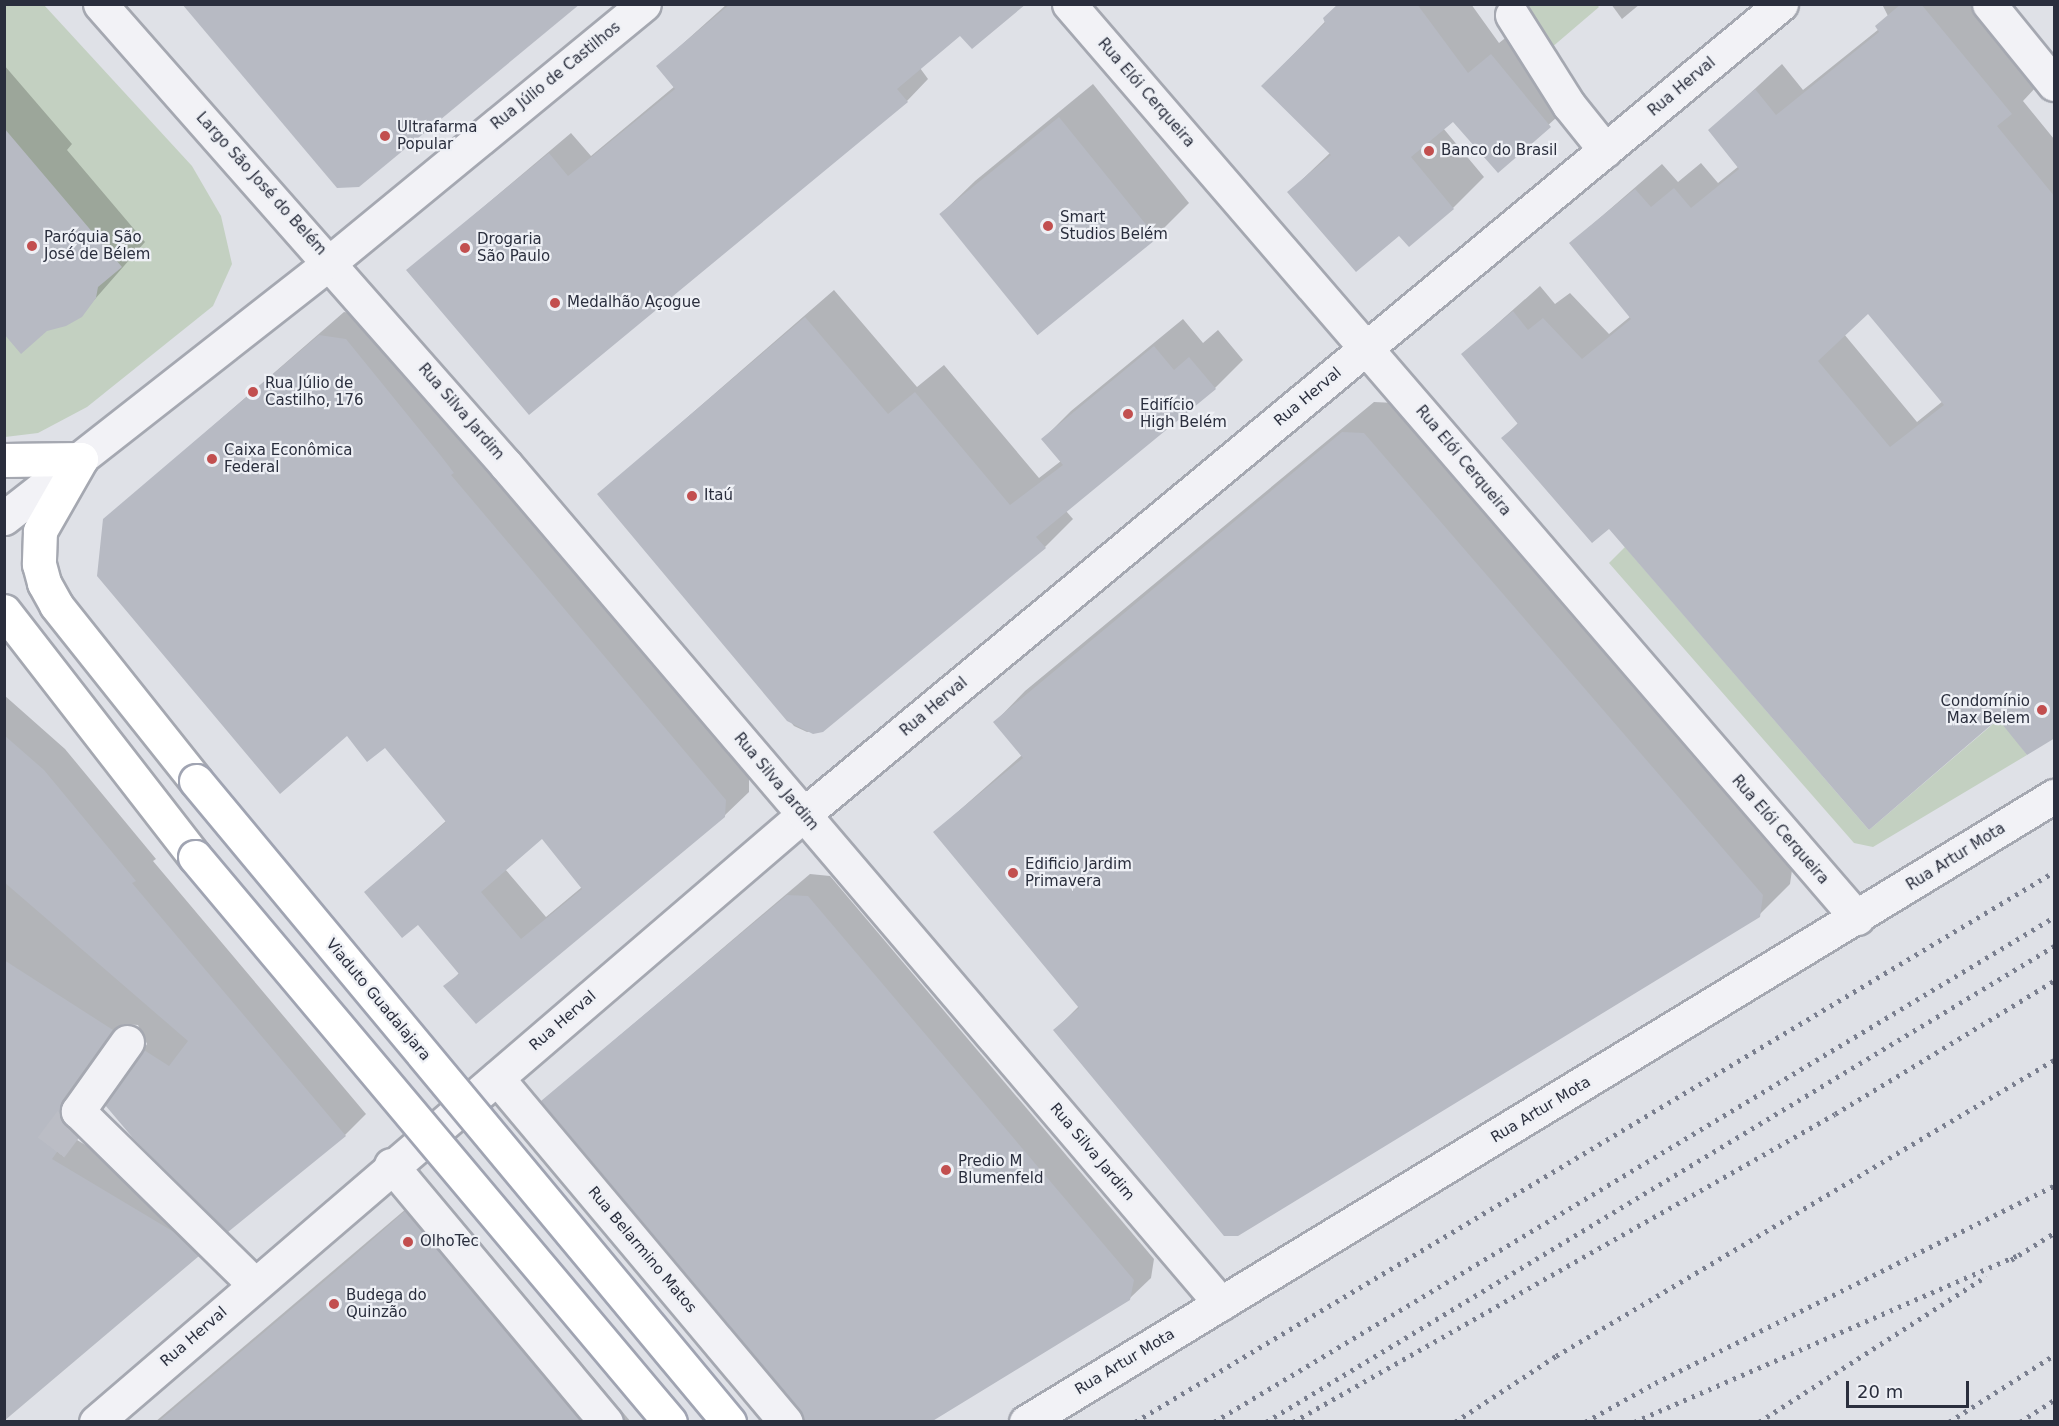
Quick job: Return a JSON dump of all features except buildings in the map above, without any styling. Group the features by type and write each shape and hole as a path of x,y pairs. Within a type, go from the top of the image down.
{"main road":[{"path":"4,460 81,459"},
{"name":"Largo São José do Belém","path":"41,571 40,531 81,459"},
{"name":"Viaduto Guadalajara","path":"41,571 57,605 196,781 729,1422"},
{"path":"4,611 195,857 670,1422"},
{"path":"4,655 62,686"}],"street":[{"name":"Largo São José do Belém","path":"4,518 330,262 100,4"},
{"name":"Rua Júlio de Castilhos","path":"330,262 644,4"},
{"name":"Rua Elói Cerqueira","path":"1069,4 1857,918"},
{"name":"Rua Herval","path":"96,1422 391,1166 804,814 1781,4"},
{"path":"1989,4 2055,84"},
{"path":"1512,15 1569,105 1605,150"},
{"name":"Rua Silva Jardim","path":"330,262 1221,1304"},
{"name":"Rua Artur Mota","path":"1026,1422 2055,796"},
{"path":"126,1042 78,1111 254,1284"},
{"name":"Rua Belarmino Matos","path":"497,1078 786,1422"},
{"path":"391,1166 606,1422"}],"green space":[{"path":"1596,4 1599,7 1551,48 1514,5"},
{"path":"4,5 44,5 192,166 221,216 232,264 213,306 87,407 38,433 5,437"},
{"path":"1625,547 1869,830 2000,718 2027,755 1873,847 1854,843 1609,563"}],"tunnel":[{"path":"51,1147 78,1111"}],"railway":[{"path":"1135,1422 2054,872"},
{"path":"1214,1422 2054,917"},
{"path":"1266,1422 2054,946"},
{"path":"1293,1422 1835,1114 2054,981"},
{"path":"1455,1422 1556,1356 2054,1060"},
{"path":"1585,1422 1655,1383 2054,1186"},
{"path":"2011,1260 2054,1233"},
{"path":"1634,1422 2016,1256"},
{"path":"1759,1422 1986,1276"},
{"path":"1949,1422 2054,1355"},
{"path":"2020,1422 2054,1400"}],"place":[{"name":"Ultrafarma Popular","path":"385,136"},
{"name":"Banco do Brasil","path":"1429,151"},
{"name":"Smart Studios Belém","path":"1048,226"},
{"name":"Paróquia São José de Bélem","path":"32,246"},
{"name":"Drogaria São Paulo","path":"465,248"},
{"name":"Medalhão Açogue","path":"555,303"},
{"name":"Rua Júlio de Castilho, 176","path":"253,392"},
{"name":"Edifício High Belém","path":"1128,414"},
{"name":"Caixa Econômica Federal","path":"212,459"},
{"name":"Itaú","path":"692,496"},
{"name":"Condomínio Max Belem","path":"2042,710"},
{"name":"Edificio Jardim Primavera","path":"1013,873"},
{"name":"Predio M Blumenfeld","path":"946,1170"},
{"name":"OlhoTec","path":"408,1242"},
{"name":"Budega do Quinzão","path":"334,1304"}]}
